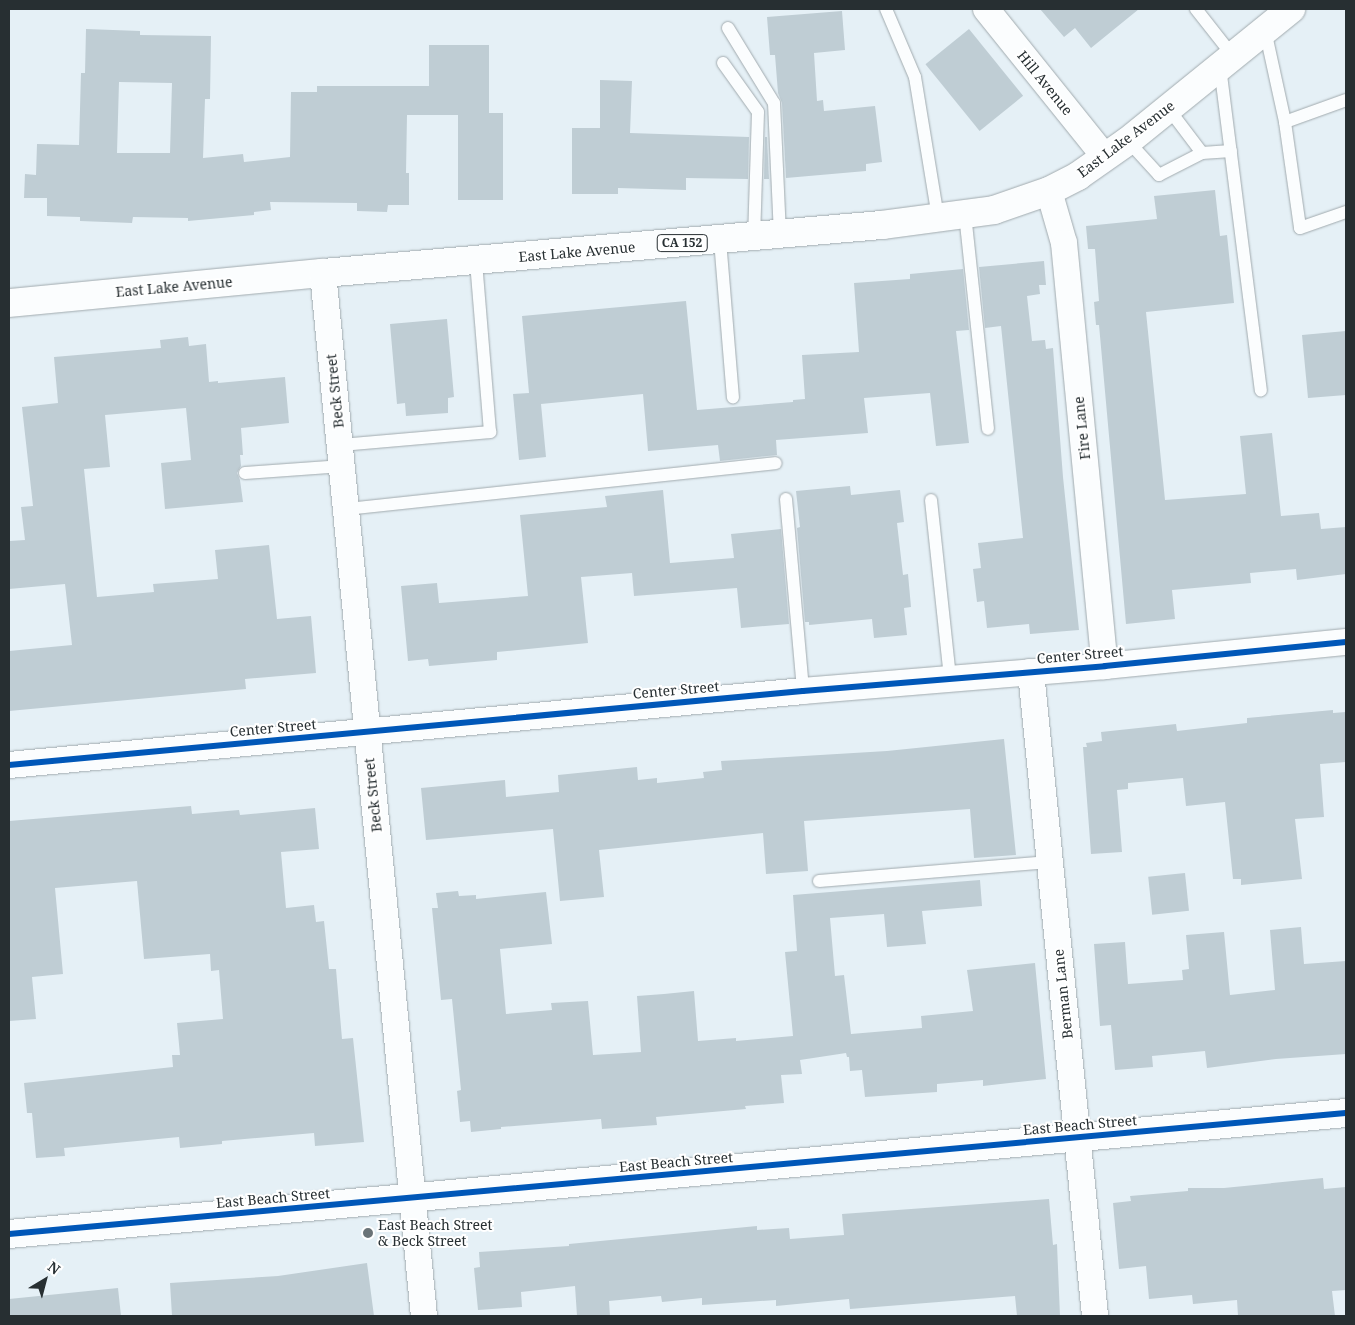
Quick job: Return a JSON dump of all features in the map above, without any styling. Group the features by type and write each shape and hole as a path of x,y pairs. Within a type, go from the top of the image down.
{"main road":[{"name":"East Lake Avenue","path":"9,303 323,273 767,236 938,218 1002,208 1049,191 1078,176 1128,141 1291,9"},
{"name":"East Beach Street","path":"9,1234 1346,1113"}],"street":[{"name":"Hill Avenue","path":"986,9 1105,157"},
{"name":"Fire Lane","path":"1049,191 1064,242 1105,666"},
{"name":"Beck Street","path":"323,273 424,1316"},
{"name":"Center Street","path":"9,765 803,691 1105,666 1346,642"},
{"name":"Berman Lane","path":"1031,672 1095,1316"}],"lane":[{"path":"886,9 915,77 938,218"},
{"path":"1196,9 1227,61 1231,151 1261,390"},
{"path":"728,28 774,103 767,236"},
{"path":"1265,30 1285,122 1300,228 1346,212"},
{"path":"723,63 758,112 767,236"},
{"path":"1285,122 1346,100"},
{"path":"1168,108 1202,153"},
{"path":"1128,141 1159,175 1202,153 1231,151"},
{"path":"965,214 988,429"},
{"path":"720,240 733,397"},
{"path":"245,473 490,432 476,261"},
{"path":"347,508 776,463"},
{"path":"786,499 803,691"},
{"path":"931,500 950,678"},
{"path":"819,881 1049,862"}],"building":[{"path":"1040,9 1139,9 1091,48 1075,28 1064,37"},
{"path":"842,11 845,50 814,53 817,101 823,100 824,111 875,106 882,162 866,164 866,171 786,178 782,103 778,93 775,55 770,55 767,17"},
{"path":"86,29 140,31 140,35 211,36 210,99 205,99 203,158 243,154 244,162 290,157 291,92 317,92 317,86 429,86 429,45 489,45 489,113 503,113 503,200 458,200 458,115 407,115 406,173 409,173 409,205 388,205 387,212 357,211 357,203 270,202 271,210 254,212 254,215 188,221 188,218 133,217 132,223 80,221 80,217 47,216 47,198 24,198 25,174 36,175 37,144 79,145 81,73 85,73","holes":["119,82 172,83 170,153 117,153"]},
{"path":"969,29 1023,96 980,131 925,64"},
{"path":"600,80 632,81 630,133 749,137 748,179 686,178 686,190 618,188 618,194 572,194 572,128 600,128"},
{"path":"765,137 767,137 769,179 764,179"},
{"path":"1215,190 1220,236 1227,235 1234,303 1146,312 1165,500 1246,494 1240,436 1272,433 1281,516 1319,513 1321,529 1346,527 1346,574 1297,580 1296,569 1250,573 1251,583 1172,590 1175,619 1126,624 1099,325 1096,325 1094,302 1099,301 1095,249 1088,249 1086,226 1157,219 1154,196"},
{"path":"1044,261 1046,285 1039,285 1040,294 1027,296 1032,341 1045,340 1046,349 1053,348 1063,477 1079,630 1030,634 1029,624 987,628 984,601 977,602 973,569 981,568 978,543 1023,538 1001,326 985,328 979,267"},
{"path":"963,269 969,330 956,331 969,443 936,446 930,393 864,398 868,433 776,440 777,455 720,461 718,445 648,451 643,394 541,404 546,457 519,460 513,394 529,393 522,316 686,301 697,410 793,402 793,400 805,399 802,355 859,352 854,283 910,279 910,274"},
{"path":"447,319 454,397 448,398 448,413 406,416 405,403 397,404 390,324"},
{"path":"1346,331 1346,395 1308,398 1302,335"},
{"path":"188,337 189,346 206,344 209,382 218,381 218,383 285,377 289,423 241,428 243,455 240,455 241,466 237,473 240,480 243,502 165,509 161,463 191,460 186,408 105,415 110,467 84,469 97,597 154,592 153,584 218,579 215,550 269,545 277,619 311,616 316,673 245,679 246,689 9,711 9,651 72,645 65,584 9,589 9,541 25,540 21,507 33,506 22,407 58,403 54,357 161,348 160,340"},
{"path":"850,486 851,495 900,490 904,522 897,523 903,575 908,574 911,607 904,608 907,635 874,638 872,619 809,625 809,622 805,622 797,528 800,527 796,491"},
{"path":"663,490 670,563 734,558 731,534 781,529 789,624 741,628 737,588 634,596 632,573 581,577 588,643 497,652 497,660 429,666 428,659 408,661 401,586 437,583 439,603 528,596 520,515 607,507 605,496"},
{"path":"1333,710 1333,713 1346,712 1346,762 1320,764 1324,817 1295,819 1302,879 1241,885 1241,879 1233,879 1225,802 1186,806 1183,778 1128,783 1128,789 1117,790 1122,852 1091,854 1083,747 1087,747 1086,743 1102,741 1101,732 1176,724 1177,731 1247,723 1247,718"},
{"path":"1004,739 1016,855 974,858 970,809 804,821 808,871 766,874 763,833 599,850 604,897 560,901 553,829 426,840 421,788 505,780 506,797 559,792 558,775 637,767 638,780 657,778 657,783 704,778 703,772 722,770 721,761 887,751"},
{"path":"191,806 192,814 239,810 240,815 315,808 319,849 281,852 286,908 314,905 316,922 324,921 329,969 336,969 342,1039 353,1038 364,1142 315,1146 314,1133 222,1141 222,1144 180,1148 179,1137 64,1148 65,1156 36,1158 32,1113 27,1113 24,1083 173,1067 172,1055 180,1055 177,1023 223,1019 219,970 211,971 210,954 144,959 137,881 55,888 63,974 32,977 36,1019 9,1021 9,821"},
{"path":"1185,873 1189,911 1152,915 1148,877"},
{"path":"980,880 982,906 922,911 926,944 887,947 884,914 830,918 835,976 844,975 851,1034 922,1028 921,1016 973,1011 967,970 1035,963 1046,1079 983,1086 983,1080 937,1084 937,1092 865,1097 862,1070 850,1071 849,1057 847,1057 846,1053 800,1060 802,1074 781,1075 784,1103 745,1106 746,1109 656,1117 657,1125 602,1129 601,1119 501,1127 501,1129 471,1132 470,1121 460,1122 457,1091 461,1090 452,999 441,1000 432,908 438,908 436,893 458,891 459,896 476,895 476,899 546,892 552,944 500,949 506,1014 552,1010 551,1003 588,1001 593,1055 641,1052 637,996 694,991 698,1041 736,1038 736,1041 793,1036 785,952 797,951 793,895"},
{"path":"1301,927 1304,964 1346,961 1346,1054 1276,1059 1207,1068 1205,1051 1152,1056 1153,1067 1115,1070 1111,1025 1100,1026 1094,944 1125,942 1128,984 1183,980 1182,970 1189,969 1186,935 1224,932 1230,995 1275,990 1270,930"},
{"path":"1323,1178 1324,1189 1346,1187 1346,1290 1332,1291 1335,1316 1238,1316 1237,1300 1193,1304 1192,1295 1149,1299 1146,1266 1119,1269 1113,1203 1131,1201 1130,1196 1188,1191 1188,1188 1224,1188"},
{"path":"1049,1199 1053,1245 1057,1244 1060,1316 1017,1316 1015,1296 850,1309 849,1299 776,1306 776,1300 702,1305 702,1298 662,1302 661,1296 609,1301 610,1316 577,1316 575,1286 521,1292 522,1307 478,1310 474,1268 480,1267 479,1252 569,1246 569,1244 757,1226 757,1230 789,1228 790,1239 844,1235 842,1214"},
{"path":"367,1263 374,1316 172,1316 170,1283 278,1276"},
{"path":"118,1288 121,1316 9,1316 9,1299"}],"cycle path":[{"path":"9,765 803,691 1105,666 1346,642"},
{"path":"9,1234 1346,1113"}],"place":[{"name":"East Beach Street & Beck Street","path":"368,1233"}]}
